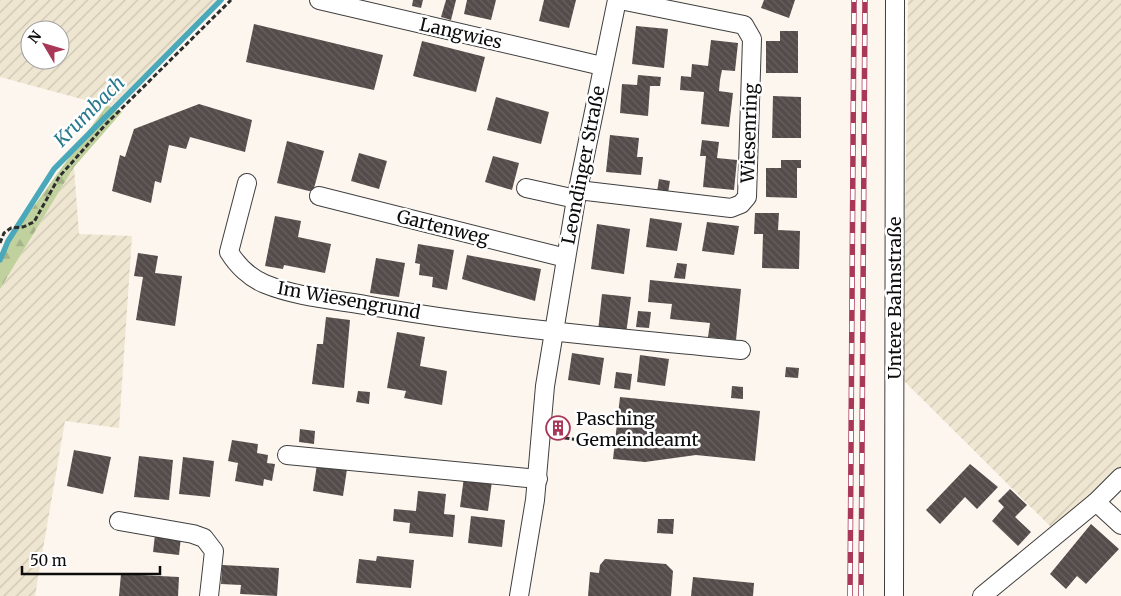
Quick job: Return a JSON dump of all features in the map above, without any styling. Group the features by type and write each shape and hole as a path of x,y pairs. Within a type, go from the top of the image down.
{"street":[{"name":"Langwies","path":"319,0 602,66"},
{"name":"Leondinger Straße","path":"519,596 538,479 545,386 566,258 602,66 618,0"},
{"name":"Wiesenring","path":"577,194 731,208 741,204 747,197 752,39 744,25 618,0"},
{"name":"Untere Bahnstraße","path":"894,596 895,0"},
{"name":"Im Wiesengrund","path":"248,182 229,252 236,263 262,283 294,292 393,310 554,332"},
{"path":"526,188 577,194"},
{"name":"Gartenweg","path":"319,196 566,258"},
{"path":"554,332 741,350"},
{"path":"287,455 538,479"},
{"path":"982,596 1096,502 1121,476"},
{"path":"1096,502 1121,525"},
{"path":"119,522 198,535 204,538 214,552 210,596"}],"path":[{"path":"0,243 4,233 11,228 23,227 34,222 59,177 106,124 231,0"},
{"path":"542,435 588,441"}],"shaded area":[{"path":"0,0 221,0 111,107 0,77"},
{"path":"908,0 1121,0 1121,472 1054,530 903,380"},
{"path":"74,167 79,234 132,236 119,428 65,421 35,596 0,596 0,289"}],"green space":[{"path":"107,105 122,112 74,167 0,289 0,253"}],"building":[{"path":"413,0 423,0 421,8 412,6"},
{"path":"446,0 456,0 451,20 441,17"},
{"path":"467,0 496,0 491,20 464,14"},
{"path":"544,0 576,0 569,28 539,21"},
{"path":"764,0 795,0 789,18 761,8"},
{"path":"254,24 383,55 374,90 246,62"},
{"path":"636,26 668,29 664,68 632,64"},
{"path":"780,31 798,31 798,73 766,73 766,41 780,41"},
{"path":"711,40 738,43 735,71 722,70 720,80 719,91 733,93 729,127 701,124 704,92 680,90 681,76 691,77 692,64 708,66"},
{"path":"422,41 485,57 476,92 413,76"},
{"path":"638,75 661,77 660,86 650,86 648,116 620,113 622,84 637,85"},
{"path":"773,96 801,97 801,138 772,138"},
{"path":"496,97 549,112 541,144 487,130"},
{"path":"199,104 252,120 245,152 190,137 186,149 169,145 161,183 155,181 151,203 112,191 120,155 125,157 134,129"},
{"path":"610,135 639,138 637,157 643,157 641,175 606,172"},
{"path":"702,140 719,142 717,158 737,160 734,190 703,187 706,156 700,156"},
{"path":"287,141 324,151 313,192 277,183"},
{"path":"359,153 387,161 379,189 351,181"},
{"path":"493,156 519,163 512,190 485,182"},
{"path":"781,160 801,160 801,168 797,168 797,198 766,197 766,168 781,168"},
{"path":"659,179 670,181 668,193 657,192"},
{"path":"755,213 779,213 778,230 800,231 799,269 762,268 763,234 754,234"},
{"path":"275,216 301,221 298,237 331,244 325,273 284,265 283,269 265,266"},
{"path":"650,218 682,223 677,251 646,247"},
{"path":"707,222 739,226 734,255 702,251"},
{"path":"597,224 630,229 624,274 591,269"},
{"path":"418,244 454,250 447,290 432,287 433,277 419,275 420,264 415,263"},
{"path":"138,253 158,256 155,273 182,276 175,326 136,320 143,277 134,276"},
{"path":"467,255 541,269 535,301 462,279"},
{"path":"376,258 405,263 399,297 370,293"},
{"path":"677,263 687,264 685,279 674,278"},
{"path":"650,280 741,289 736,340 708,337 710,323 670,319 672,304 648,302"},
{"path":"602,294 631,297 626,334 598,331"},
{"path":"638,311 651,312 649,328 636,327"},
{"path":"326,317 350,320 344,388 312,384 317,344 323,344"},
{"path":"397,332 425,337 420,366 447,371 442,405 404,398 406,391 387,388"},
{"path":"572,353 604,358 600,385 568,380"},
{"path":"640,355 669,359 665,386 637,382"},
{"path":"786,367 799,368 798,378 785,377"},
{"path":"616,372 632,374 630,390 614,388"},
{"path":"732,386 743,387 743,399 731,398"},
{"path":"358,391 370,392 369,404 356,402"},
{"path":"620,397 760,411 755,461 696,455 645,462 613,459"},
{"name":"Pasching Gemeindeamt","path":"556,422 561,422 561,434 556,434"},
{"path":"300,429 315,431 314,444 299,442"},
{"path":"232,440 258,444 257,453 268,455 267,463 275,464 272,481 264,479 263,486 235,481 238,463 228,461"},
{"path":"74,450 111,457 103,494 67,486"},
{"path":"139,456 173,460 169,500 134,497"},
{"path":"183,457 214,461 210,497 179,494"},
{"path":"317,464 347,469 343,496 313,491"},
{"path":"970,464 998,487 977,509 965,497 940,524 926,510"},
{"path":"464,477 492,481 488,511 460,507"},
{"path":"1010,489 1027,505 1015,517 1031,532 1018,546 992,521 1004,507 998,501"},
{"path":"418,491 446,494 444,514 455,515 453,537 409,533 410,523 393,521 394,509 416,511"},
{"path":"471,516 505,520 502,547 468,543"},
{"path":"658,519 674,519 673,534 657,533"},
{"path":"1091,524 1119,549 1086,584 1077,576 1066,589 1050,574"},
{"path":"155,535 181,537 179,555 153,552"},
{"path":"377,556 414,560 411,588 356,583 359,559 376,561"},
{"path":"605,559 666,564 673,571 671,596 588,596 590,572 599,573 600,565"},
{"path":"222,565 279,568 277,596 240,594 241,585 221,584"},
{"path":"121,574 179,577 178,596 119,596"},
{"path":"693,577 754,583 753,596 691,596"}],"waterway":[{"name":"Krumbach","path":"0,260 8,241 54,169 221,0"}],"railway":[{"path":"850,596 854,0"},
{"path":"861,596 865,0"}],"place":[{"name":"Pasching Gemeindeamt","path":"558,428"}]}
